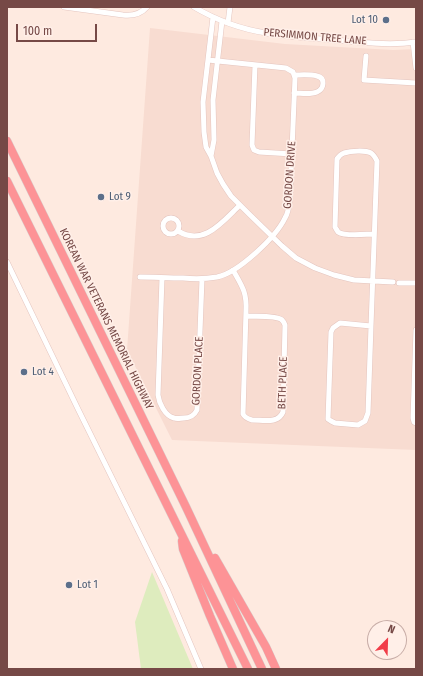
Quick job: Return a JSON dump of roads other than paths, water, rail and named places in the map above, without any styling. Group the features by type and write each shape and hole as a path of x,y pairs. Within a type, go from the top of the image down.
{"highway":[{"name":"KOREAN WAR VETERANS MEMORIAL HIGHWAY","path":"7,141 186,508 262,669"},
{"path":"7,181 248,669"},
{"name":"KOREAN WAR VETERANS MEMORIAL HIGHWAY","path":"186,508 266,647 276,669"},
{"path":"181,532 183,549 233,669"}],"street":[{"path":"64,7 123,16 138,14 147,7"},
{"name":"PERSIMMON TREE LANE","path":"194,7 225,22 254,31 275,35 349,41 396,43 415,42"},
{"path":"211,156 214,140 213,100 217,61 225,22 230,7"},
{"path":"213,17 203,102 204,132 206,147 217,173 231,196 272,237 296,258 315,268 334,275 354,280 392,282"},
{"path":"415,42 416,68"},
{"path":"366,56 364,80 416,83"},
{"path":"208,60 286,68 293,72 294,75 317,76 323,79 322,87 315,93 294,93"},
{"path":"255,65 252,145 254,150 259,152 292,154"},
{"name":"GORDON DRIVE","path":"140,277 202,279 219,277 229,273 252,256 272,237 288,213 292,154 294,75"},
{"path":"204,110 208,111 213,108"},
{"path":"371,326 340,323 332,328 328,419 335,423 358,425 364,421 368,413 377,161 373,154 369,152 344,153 340,155 337,160 335,226 337,231 340,233 374,234"},
{"path":"178,230 184,235 191,237 207,233 217,228 240,204"},
{"path":"7,262 167,588 201,669"},
{"name":"BETH PLACE","path":"233,270 242,284 246,301 242,414 248,420 275,420 279,418 283,412 285,325 281,319 276,317 246,316"},
{"name":"GORDON PLACE","path":"162,278 158,395 159,402 168,415 175,418 189,418 197,410 202,279"},
{"path":"399,283 416,283"},
{"path":"416,330 413,418 414,422 416,423"}],"place":[{"name":"Lot 10","path":"386,20"},
{"name":"Lot 9","path":"101,197"},
{"name":"Lot 4","path":"24,372"},
{"name":"Lot 1","path":"69,585"}]}
